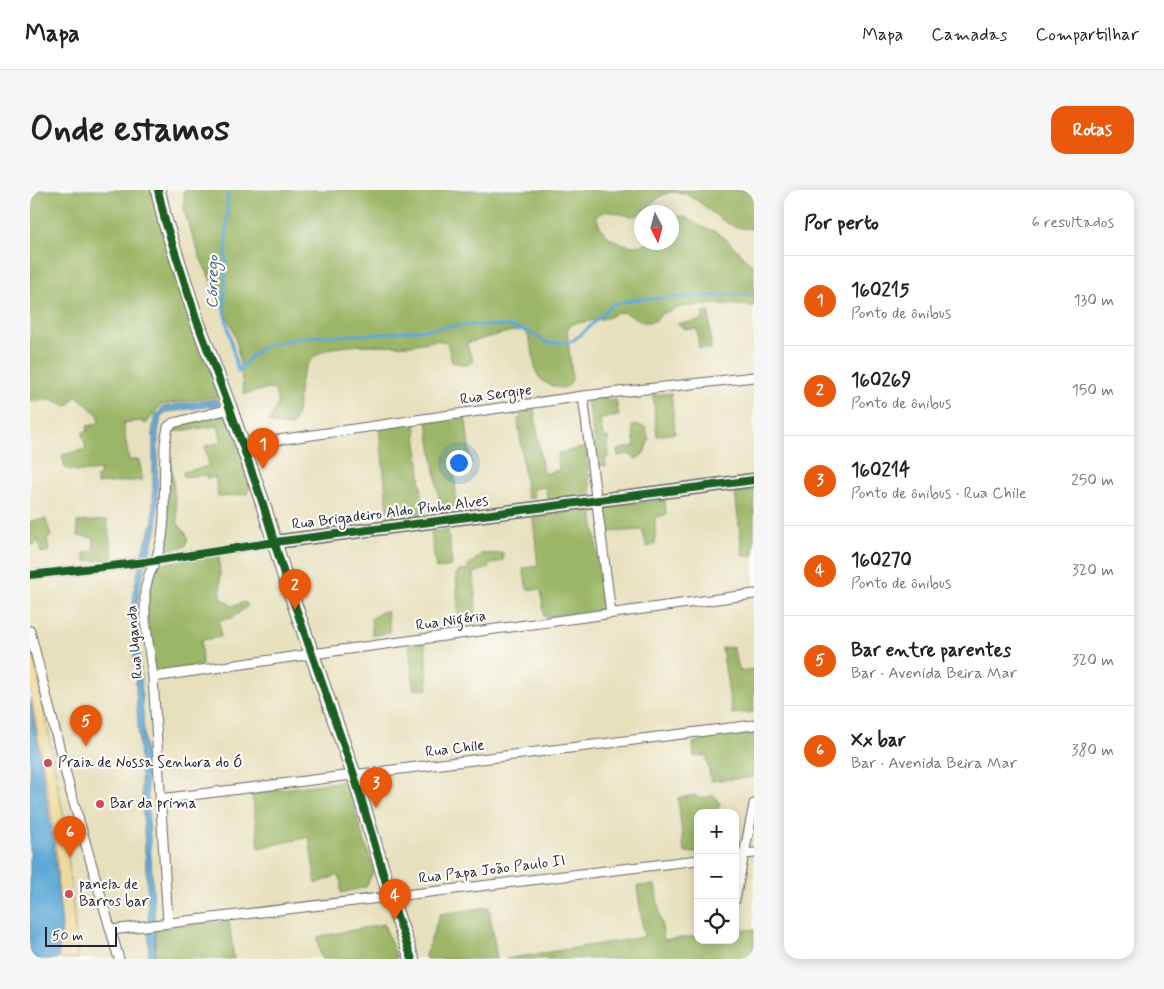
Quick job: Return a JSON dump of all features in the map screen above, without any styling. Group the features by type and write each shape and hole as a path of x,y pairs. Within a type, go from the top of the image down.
{"main road":[{"path":"161,190 165,221 197,321 243,445 274,542 354,775 390,896 412,959"}],"street":[{"name":"Rua Sergipe","path":"243,445 583,396 754,377"},
{"path":"583,396 611,613"},
{"name":"Rua Uganda","path":"168,922 152,677 145,620 145,590 162,538 165,443 168,427 173,423 230,409"},
{"name":"Rua Brigadeiro Aldo Pinho Alves","path":"30,575 146,562 274,542 754,480"},
{"name":"Rua Nigéria","path":"152,677 754,594"},
{"path":"30,631 69,786 119,959"},
{"name":"Rua Chile","path":"160,799 754,725"},
{"path":"735,899 740,855 754,804"},
{"path":"740,855 754,853"},
{"name":"Rua Papa João Paulo II","path":"111,930 694,860"}],"green space":[{"path":"30,190 151,190 160,225 221,396 161,405 146,424 140,421 123,423 129,460 139,460 143,480 97,484 97,478 101,470 78,471 65,468 62,455 86,449 82,433 88,431 87,426 98,424 99,416 76,395 68,406 50,399 30,402"},
{"path":"184,190 754,190 754,228 742,228 723,221 698,201 679,192 671,192 664,195 650,205 634,205 634,216 605,212 596,216 600,228 607,235 618,242 634,246 634,250 679,250 679,216 683,216 700,226 714,231 727,240 754,267 754,306 718,304 681,307 661,314 657,320 651,322 643,322 624,312 616,313 607,318 572,324 567,330 572,377 569,384 562,388 544,382 540,378 535,366 530,340 524,330 508,332 467,343 473,362 467,365 452,362 447,342 442,341 410,345 357,345 326,350 312,359 306,367 299,389 297,412 292,426 277,425 269,422 278,404 275,390 271,389 244,394 237,344 232,327 200,257 184,211"},
{"path":"709,311 711,349 699,348 697,329 686,329 677,324 703,320 703,312"},
{"path":"671,393 675,433 657,436 653,395"},
{"path":"606,397 608,401 616,400 619,416 600,419 603,437 608,437 609,457 605,458 606,466 599,465 587,399"},
{"path":"534,409 543,474 559,470 558,453 586,447 591,494 548,499 545,487 533,489 534,498 527,498 518,419 521,418 521,411"},
{"path":"227,414 253,487 249,488 247,494 222,497 218,496 215,477 207,479 207,475 184,477 183,472 209,466 205,446 222,442 218,426 170,432 171,428"},
{"path":"465,415 471,463 454,465 457,507 441,510 427,421"},
{"path":"415,422 424,518 389,520 379,428"},
{"path":"632,426 645,427 649,439 644,453 637,459 628,454 618,456 617,450 635,446"},
{"path":"168,440 178,523 188,537 186,546 163,551"},
{"path":"754,489 754,555 743,556 735,493"},
{"path":"665,500 666,515 655,517 655,545 647,547 642,530 607,532 605,506"},
{"path":"592,509 604,609 544,617 541,590 527,589 523,568 538,566 533,517"},
{"path":"46,519 51,536 47,538 49,551 41,553 38,539 35,544 30,545 30,521"},
{"path":"107,520 113,559 86,561 84,553 94,551 94,538 78,536 77,522"},
{"path":"448,530 452,566 436,569 431,532"},
{"path":"503,553 503,560 474,573 477,627 459,625 456,574 459,571 468,570 468,565 481,554"},
{"path":"219,555 221,597 232,606 245,602 248,606 232,618 219,620 221,637 201,640 202,665 156,674 149,632 147,602 153,575 160,564"},
{"path":"387,611 390,632 372,636 371,619 381,612"},
{"path":"425,643 428,689 414,690 409,645"},
{"path":"733,647 740,671 754,669 754,712 732,714 722,648"},
{"path":"754,730 754,777 711,781 706,755 694,757 693,743 723,733"},
{"path":"345,781 374,870 366,887 341,893 341,881 337,875 316,884 309,837 259,848 252,793"},
{"path":"695,795 700,799 714,795 720,804 718,809 694,809 694,853 684,852 678,798"},
{"path":"655,885 664,940 694,936 694,944 739,944 739,931 754,929 754,959 505,959 644,937 637,886"},
{"path":"489,907 497,959 426,959 425,955 440,914"},
{"path":"229,921 234,959 155,959 155,928"},
{"path":"384,924 397,959 321,959 317,937"}],"sand":[{"path":"30,632 65,824 78,959 47,959 58,871 53,825 30,689"}],"water":[{"path":"217,399 219,405 167,412 161,415 158,433 157,527 139,588 137,609 155,928 155,959 149,959 148,900 132,620 134,590 143,549 153,522 154,418 163,407"},
{"path":"30,698 52,833 62,926 58,959 30,959"}],"waterway":[{"name":"Córrego","path":"228,190 224,310 238,372"},
{"path":"238,372 252,355 267,345 304,337 379,334 466,325 508,326 529,332 548,343 571,342 613,304 639,299 754,294"}],"cycle path":[{"path":"158,190 165,221 197,321 263,504 284,574 354,775 390,896 412,959"},
{"path":"30,575 146,562 275,542 754,480"}],"place":[{"name":"160215","path":"263,469"},
{"name":"160269","path":"295,610"},
{"name":"Bar entre parentes","path":"86,746"},
{"name":"Praia de Nossa Senhora do Ó","path":"48,763"},
{"name":"Bar da prima","path":"100,804"},
{"name":"160214","path":"376,808"},
{"name":"Xx bar","path":"70,857"},
{"name":"panela de Barros bar","path":"69,894"},
{"name":"160270","path":"395,920"}]}
